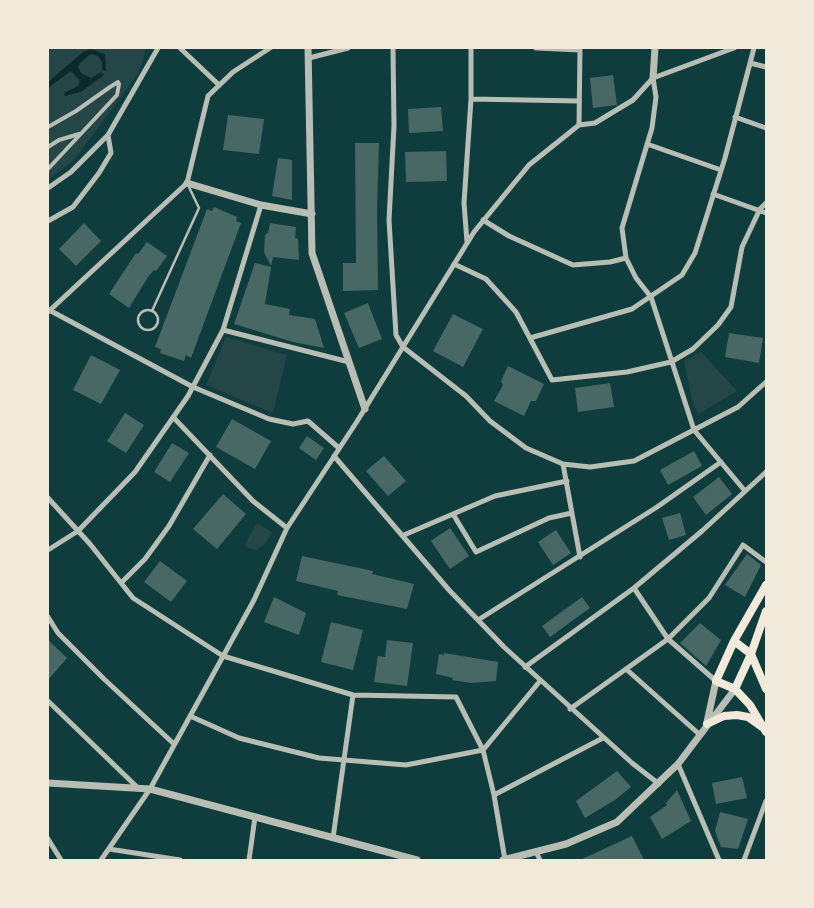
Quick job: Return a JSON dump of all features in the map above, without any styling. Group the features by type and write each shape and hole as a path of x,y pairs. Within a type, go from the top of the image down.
{"main road":[{"path":"765,730 750,705 736,689 716,681 734,641 766,586"},
{"path":"736,689 751,654 766,610"},
{"path":"734,641 751,654 766,689"},
{"path":"707,724 724,716 737,715 748,717 765,730"}],"street":[{"path":"48,188 71,172 108,136 158,48"},
{"path":"180,48 219,85"},
{"path":"270,48 233,72 208,96 187,183 48,311 193,387 269,419 293,424 308,421 339,448"},
{"path":"308,48 312,253 365,409"},
{"path":"309,58 348,48"},
{"path":"393,48 394,126 388,220 396,335 403,347 466,396 490,421 526,448 564,464 590,467 634,461 738,407 766,382"},
{"path":"467,243 464,203 471,99 471,48"},
{"path":"536,48 580,49 579,125"},
{"path":"655,48 653,78 656,97 652,128 622,228 626,258 636,278 651,297 694,430 745,491"},
{"path":"101,860 150,789 254,600 287,528 365,409 483,220 529,165 579,125 595,123 633,100 653,78 734,48"},
{"path":"530,338 632,309 682,275 695,253 721,170 754,48"},
{"path":"750,63 766,67"},
{"path":"48,127 76,111 118,82 120,90 117,95 79,134 48,170"},
{"path":"471,99 579,100"},
{"path":"735,117 766,128"},
{"path":"48,147 59,140 79,134"},
{"path":"48,221 73,207 99,174 111,153 108,136"},
{"path":"647,144 721,170"},
{"path":"187,183 261,205 312,214"},
{"path":"713,194 766,213"},
{"path":"454,264 486,279 516,312 552,380 619,373 671,362 693,349 731,308 742,247 760,210 766,202"},
{"path":"48,550 78,531 135,472 193,387 223,330 261,205"},
{"path":"483,220 509,236 572,264 610,262 626,258"},
{"path":"223,330 349,362"},
{"path":"173,417 254,502 287,528"},
{"path":"121,583 145,559 169,526 210,456"},
{"path":"334,456 478,620 570,709 659,784"},
{"path":"478,620 580,557 721,462"},
{"path":"564,464 580,557"},
{"path":"525,667 634,588 702,532 766,472"},
{"path":"404,535 495,496 567,481"},
{"path":"48,498 133,598 223,656 352,695 456,697 483,750 494,795 504,860 566,844 617,822 678,764 699,734 736,689"},
{"path":"453,514 476,552 549,518 572,513"},
{"path":"570,709 668,639 709,598 743,545 766,562"},
{"path":"634,588 668,639 716,681 707,724"},
{"path":"48,617 58,633 174,744"},
{"path":"626,669 699,734"},
{"path":"190,716 240,738 319,758 406,765 483,750 540,681"},
{"path":"333,838 352,695"},
{"path":"48,701 138,788"},
{"path":"494,795 603,738"},
{"path":"678,764 719,860"},
{"path":"48,783 150,789 417,860"},
{"path":"744,860 766,801"},
{"path":"249,860 255,817"},
{"path":"48,839 61,860"},
{"path":"109,849 178,860"},
{"path":"536,852 540,860"}],"lane":[{"path":"152,311 199,208 187,183"},
{"path":"146,310 152,311 157,316 156,326 150,330 144,329 138,322 138,316 146,310"}],"shaded area":[{"path":"48,48 146,48 139,72 104,120 74,160 48,180"},
{"path":"91,49 105,54 106,71 102,70 102,62 98,56 91,54 80,63 78,67 81,73 91,78 101,72 104,75 81,92 65,96 64,93 78,86 80,81 71,71 48,88 48,82 83,52"},
{"path":"226,337 287,355 273,413 206,385"},
{"path":"701,352 737,391 699,414 693,405 684,361"},
{"path":"257,523 272,532 266,543 256,550 246,547 245,544"}],"building":[{"path":"613,75 617,105 593,108 590,78"},
{"path":"441,107 443,131 409,133 408,109"},
{"path":"228,115 264,119 259,154 223,150"},
{"path":"355,143 379,143 377,209 378,290 343,291 343,263 356,263"},
{"path":"446,151 447,181 406,182 405,152"},
{"path":"278,158 292,160 292,200 272,196"},
{"path":"214,207 237,217 236,221 241,223 191,358 186,355 184,361 160,353 161,349 155,347 207,209 212,211"},
{"path":"84,223 101,241 76,266 59,249"},
{"path":"270,223 296,227 295,238 298,239 299,260 273,257 271,266 264,252 265,235 268,233"},
{"path":"147,242 167,256 156,271 154,270 148,277 129,308 109,294 136,253 138,254"},
{"path":"255,263 271,267 265,304 290,309 289,315 315,319 324,348 293,342 234,324"},
{"path":"368,303 382,339 359,348 344,313"},
{"path":"453,314 483,329 463,367 433,351"},
{"path":"729,333 763,338 759,363 725,357"},
{"path":"91,355 120,370 101,404 73,390"},
{"path":"508,366 544,384 536,401 531,401 524,416 494,401 503,385 501,381"},
{"path":"610,383 614,407 578,412 575,388"},
{"path":"125,413 144,425 126,453 107,441"},
{"path":"232,419 271,441 255,469 216,447"},
{"path":"307,436 324,448 316,460 299,448"},
{"path":"172,443 189,453 170,482 154,472"},
{"path":"694,451 702,466 668,485 660,470"},
{"path":"384,456 406,481 388,496 366,471"},
{"path":"719,477 732,494 706,515 693,497"},
{"path":"223,494 246,514 217,549 193,529"},
{"path":"680,513 686,535 669,540 662,518"},
{"path":"450,528 469,556 450,569 431,541"},
{"path":"556,530 571,553 553,565 538,542"},
{"path":"747,554 761,565 745,597 725,585"},
{"path":"302,556 373,571 372,574 414,584 407,609 337,595 338,591 296,581"},
{"path":"160,561 187,581 171,602 144,582"},
{"path":"274,597 306,613 299,635 264,622"},
{"path":"582,597 590,608 550,637 542,626"},
{"path":"331,622 363,630 353,670 321,662"},
{"path":"700,623 721,640 706,666 680,643"},
{"path":"48,640 67,658 48,680"},
{"path":"387,640 413,643 407,686 374,682 378,656 385,657"},
{"path":"444,653 498,662 496,681 471,683 452,680 453,678 436,674 439,654 444,655"},
{"path":"617,771 631,787 615,800 585,818 576,801"},
{"path":"742,777 747,798 716,804 712,783"},
{"path":"677,790 691,821 662,839 650,817 667,805 666,803"},
{"path":"720,812 748,819 738,849 721,847 715,831"},
{"path":"632,836 644,860 580,860"}]}
